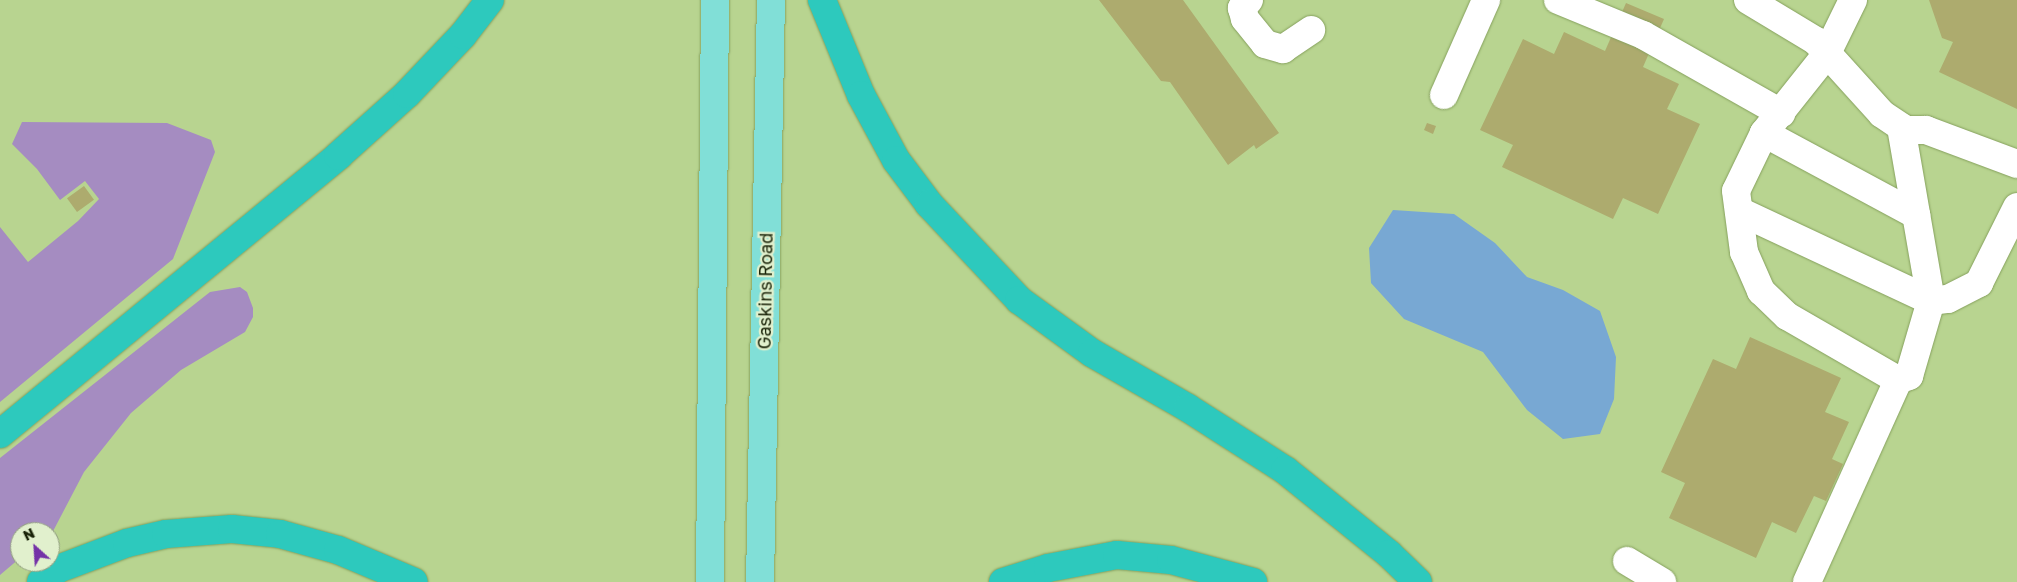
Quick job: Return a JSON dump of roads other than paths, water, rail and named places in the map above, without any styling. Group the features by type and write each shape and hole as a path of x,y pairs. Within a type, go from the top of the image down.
{"highway":[{"path":"0,434 338,156 407,94 463,35 490,0"},
{"path":"822,0 862,95 896,160 929,204 1019,300 1092,352 1188,408 1285,470 1360,530 1418,582"},
{"path":"41,582 58,569 127,543 197,530 232,529 280,534 338,550 414,582"},
{"path":"1003,582 1048,568 1117,555 1171,560 1226,572 1253,582"}],"main road":[{"path":"710,582 715,0"},
{"name":"Gaskins Road","path":"760,582 771,0"}],"lane":[{"path":"1249,0 1242,8 1245,19 1265,44 1283,49 1311,30"},
{"path":"1444,95 1486,0"},
{"path":"1558,0 1643,35 1773,123 1916,215"},
{"path":"1853,0 1826,55 1773,123 1736,191 1744,252 1761,292 1787,316 1898,380"},
{"path":"1756,2 1816,41 1826,55 1882,114 1902,127 1926,130 2017,164"},
{"path":"1807,582 1898,380 1910,376 1931,301 1902,127"},
{"path":"1739,211 1931,301 1948,299 1980,283 2017,207"},
{"path":"1628,561 1662,582"}],"water":[{"path":"1393,210 1454,214 1495,243 1527,277 1563,290 1600,311 1616,357 1614,399 1600,434 1563,439 1527,410 1483,352 1404,319 1371,283 1369,248"}]}
